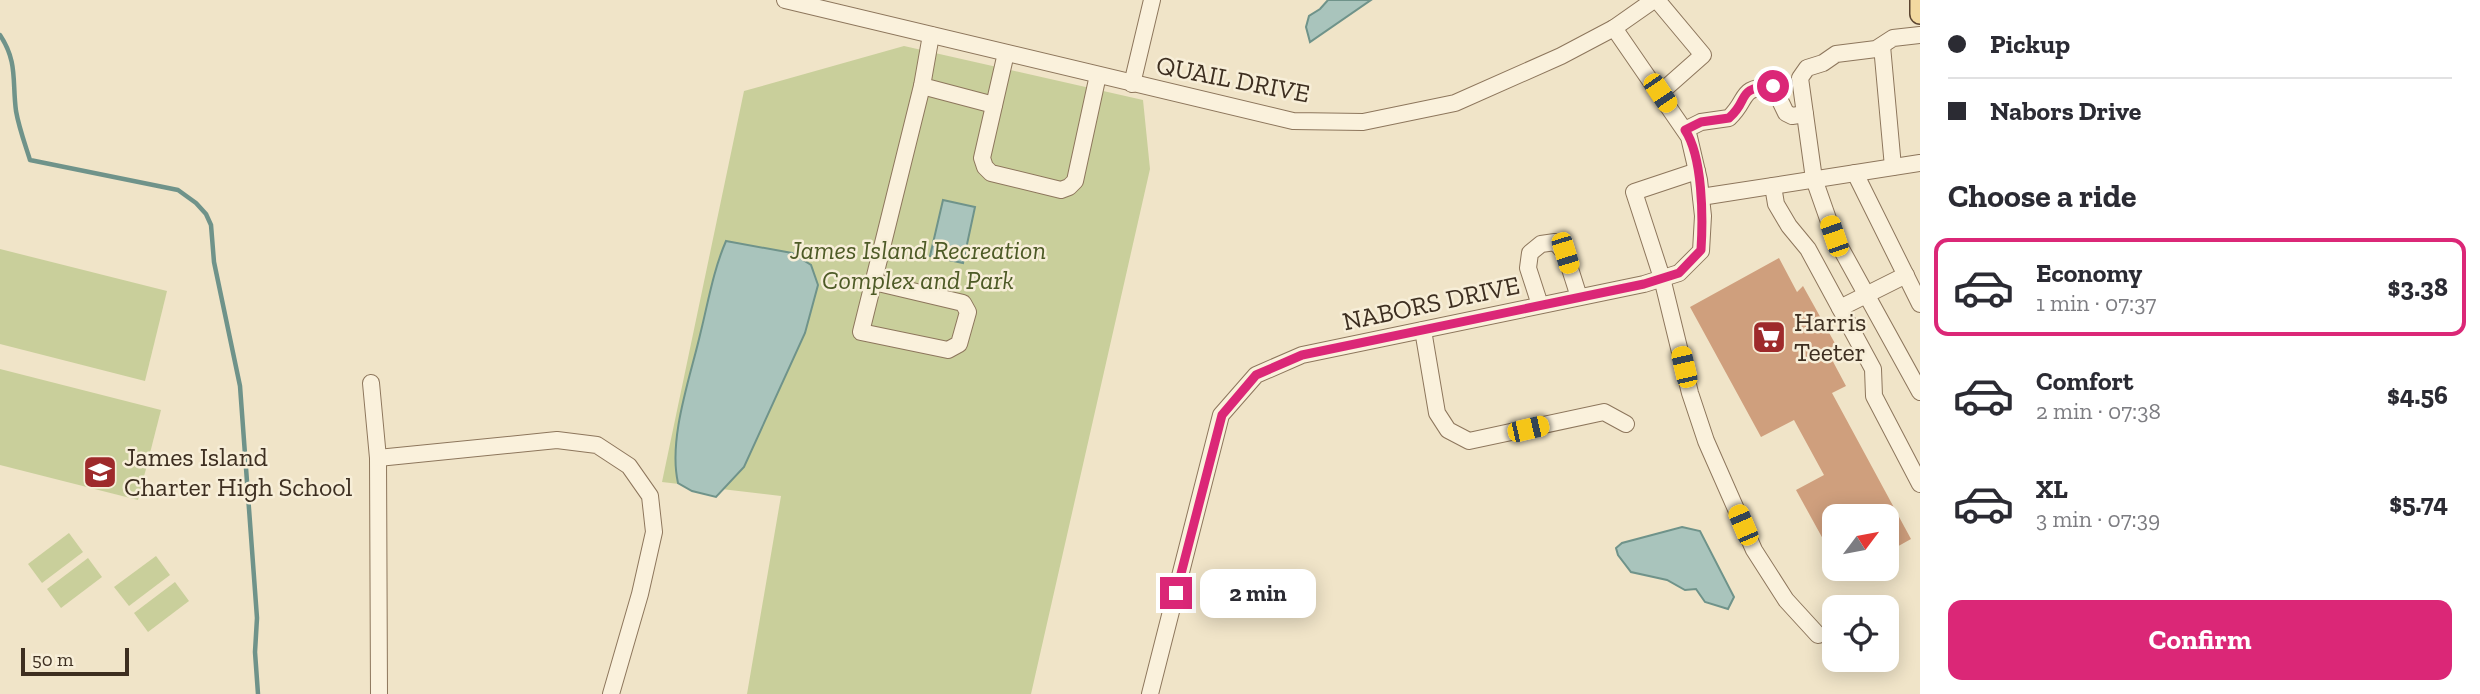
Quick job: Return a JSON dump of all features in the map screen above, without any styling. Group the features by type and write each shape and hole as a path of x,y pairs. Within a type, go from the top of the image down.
{"main road":[{"path":"1920,0 1920,14"}],"street":[{"name":"QUAIL DRIVE","path":"785,0 1293,121 1363,122 1455,103 1561,56 1656,0"},
{"path":"1132,84 1152,0"},
{"path":"1656,0 1703,55 1660,93"},
{"name":"NABORS DRIVE","path":"1150,694 1222,415 1256,375 1302,355 1662,278 1679,273 1701,250 1701,197 1689,137 1614,27"},
{"path":"1920,35 1894,38 1876,49 1836,54 1823,63 1807,68 1800,78 1814,179 1834,236 1920,392"},
{"path":"874,282 963,303 968,312 959,344 948,350 861,332 922,86 931,36"},
{"path":"1882,46 1893,167"},
{"path":"1006,53 982,158 985,167 991,173 1061,190 1075,181 1098,75"},
{"path":"922,86 994,105"},
{"path":"1685,130 1701,122 1729,118 1745,94 1754,87 1773,86 1786,113 1793,116 1805,114"},
{"path":"1701,197 1920,163"},
{"path":"1697,171 1634,192 1662,278 1690,393 1706,441 1748,538 1786,600 1818,635"},
{"path":"1855,173 1920,304"},
{"path":"1773,186 1776,204 1789,226 1808,249 1873,369 1874,396 1920,484"},
{"path":"1541,305 1528,268 1530,253 1541,244 1555,242 1565,253 1578,297"},
{"path":"1840,309 1906,275"},
{"path":"1423,330 1437,412 1448,430 1469,441 1604,412 1626,424"},
{"path":"371,383 378,457 379,694"},
{"path":"378,457 557,440 597,445 629,466 650,496 654,532 640,594 611,694"}],"green space":[{"name":"James Island Recreation Complex and Park","path":"904,46 1143,100 1150,169 1031,694 747,694 781,496 662,482 744,91"},
{"path":"0,249 167,291 145,381 0,344"},
{"path":"0,369 161,410 138,500 0,465"},
{"path":"69,533 83,552 42,583 28,564"},
{"path":"156,556 170,575 129,606 114,587"},
{"path":"88,558 102,577 61,608 47,589"},
{"path":"175,582 189,601 148,632 134,613"}],"water":[{"path":"1328,0 1371,0 1310,42 1306,27 1309,16"},
{"path":"943,200 975,207 963,263 930,256"},
{"path":"726,241 792,253 811,265 818,285 805,333 744,467 716,497 692,491 678,483 676,447 686,389 714,275"},
{"path":"1682,527 1700,531 1734,597 1728,609 1705,602 1696,589 1685,590 1667,580 1631,572 1618,555 1616,548 1622,543"}],"building":[{"path":"1779,258 1797,292 1803,286 1837,347 1830,356 1846,386 1832,393 1892,504 1822,504 1822,537 1796,490 1824,475 1794,420 1761,437 1690,307"},
{"path":"1899,517 1911,539 1899,546"}],"waterway":[{"path":"0,35 10,54 16,111 30,160 178,190 196,203 211,225 214,262 240,386 257,618 255,652 258,694"}],"place":[{"name":"Harris Teeter","path":"1769,337"},
{"name":"James Island Charter High School","path":"100,472"}],"route":[{"path":"1176,593 1222,415 1256,375 1302,355 1644,284 1679,273 1701,250 1703,216 1699,180 1685,130 1701,122 1729,118 1745,94 1754,87 1773,86"}]}
